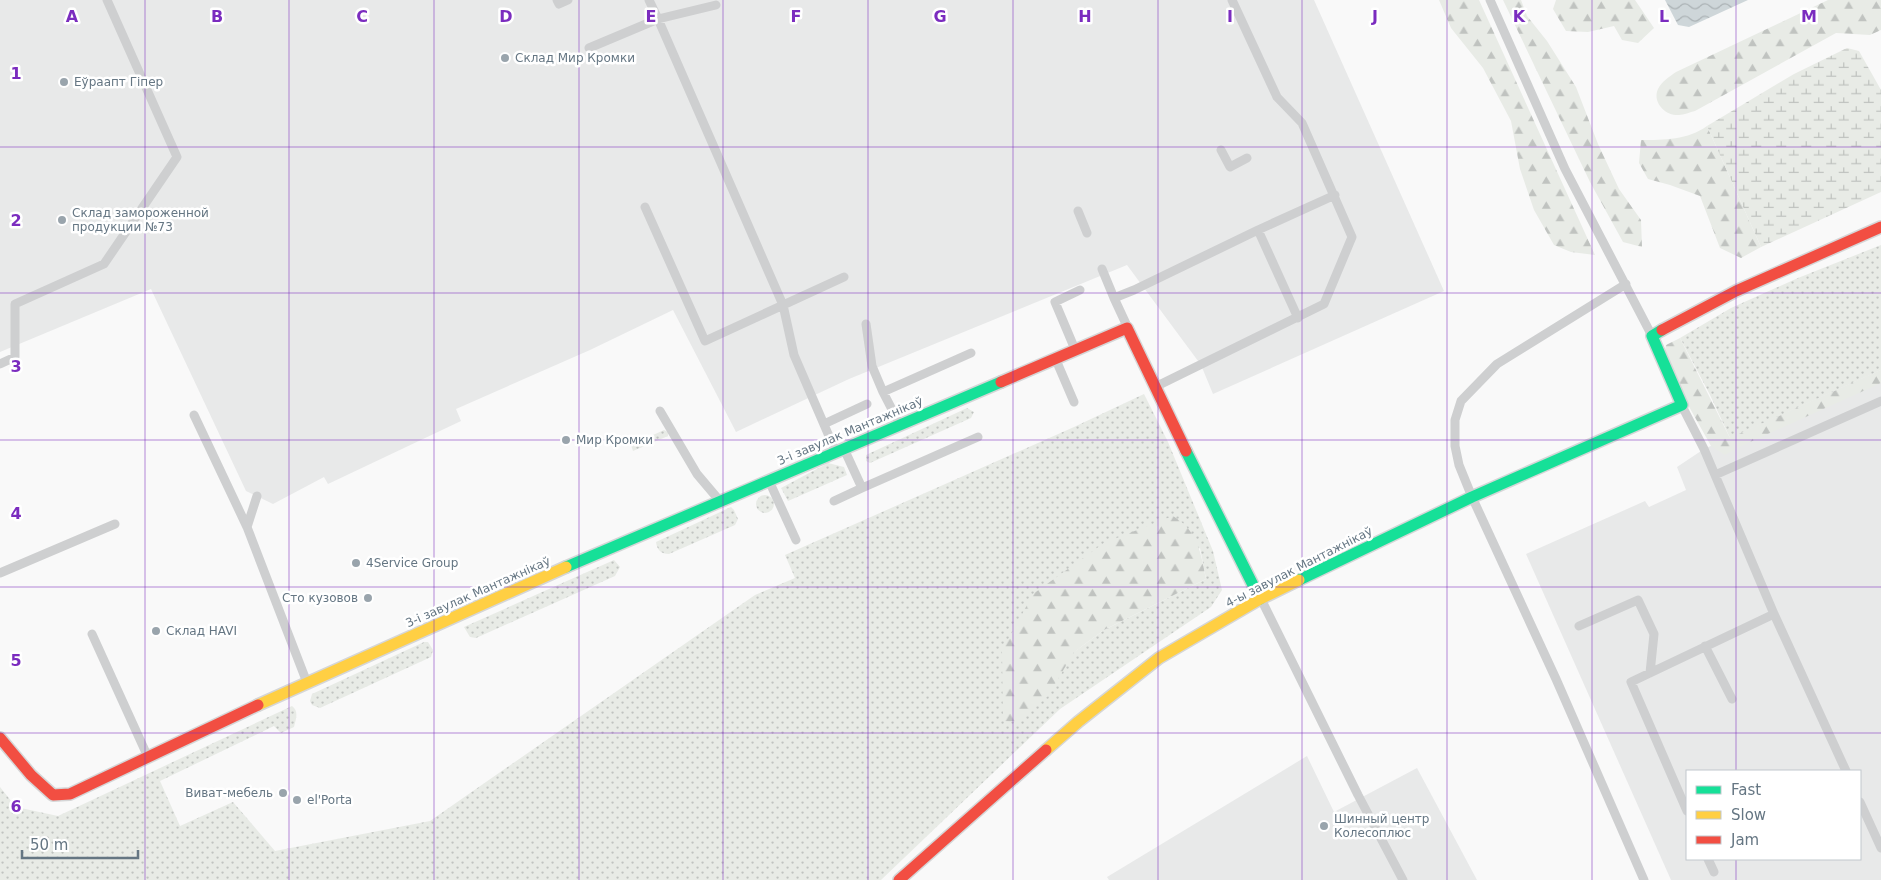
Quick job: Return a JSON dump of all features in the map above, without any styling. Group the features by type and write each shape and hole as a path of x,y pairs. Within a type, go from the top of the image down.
{"street":[{"path":"1682,405 1652,336 1736,291 1881,227"},
{"path":"1127,328 1260,598"},
{"name":"3-і завулак Мантажнікаў","path":"0,738 31,775 53,795 70,794 307,682 769,480 1127,328"},
{"name":"4-ы завулак Мантажнікаў","path":"924,857 1078,722 1159,658 1260,598 1472,497 1682,405"},
{"path":"899,880 924,857"},
{"path":"904,880 924,857"}],"lane":[{"path":"0,364 15,358 15,304 104,264 177,157 107,0"},
{"path":"557,0 559,4 568,0"},
{"path":"649,0 784,305 794,355 824,424 862,488"},
{"path":"1155,388 1324,304 1352,237 1302,123 1277,97 1232,0"},
{"path":"1490,0 1566,169 1652,336"},
{"path":"589,48 658,19 716,5"},
{"path":"1222,150 1230,167 1247,158"},
{"path":"1114,298 1335,195"},
{"path":"645,207 705,341 844,277"},
{"path":"1078,211 1087,233"},
{"path":"1258,230 1298,318"},
{"path":"1102,269 1127,328"},
{"path":"1626,284 1497,364 1461,401 1455,420 1455,446 1459,465 1472,497 1556,679 1644,880"},
{"path":"1075,350 1055,302 1080,290"},
{"path":"866,324 872,366 900,425"},
{"path":"883,392 972,353"},
{"path":"1054,358 1074,402"},
{"path":"1715,475 1881,401"},
{"path":"824,424 867,404"},
{"path":"1682,405 1715,475 1774,614 1846,770"},
{"path":"660,410 698,474 720,502"},
{"path":"194,416 247,527 307,682"},
{"path":"834,501 978,436"},
{"path":"769,480 796,540"},
{"path":"247,527 257,496"},
{"path":"0,573 115,524"},
{"path":"1260,598 1358,795 1403,880"},
{"path":"1579,626 1638,600 1654,634 1650,673"},
{"path":"1686,809 1631,682 1774,614"},
{"path":"92,634 148,758"},
{"path":"1705,646 1732,700"},
{"path":"1861,805 1881,848"},
{"path":"1708,860 1714,872"}],"shaded area":[{"path":"0,0 1314,0 1444,291 1213,394 1201,365 1127,265 849,379 736,432 673,310 590,350 456,409 461,421 328,484 324,477 273,504 246,491 151,289 0,352"},
{"path":"1881,370 1881,880 1671,880 1526,554 1645,501 1649,507 1686,490 1677,467 1704,449"},
{"path":"1307,756 1334,812 1417,768 1477,880 1109,880 1107,877"}],"green space":[{"path":"1439,0 1479,0 1595,255 1571,252 1554,245 1534,210 1520,169 1511,121 1483,68 1451,28"},
{"path":"1503,0 1521,0 1527,16 1547,41 1576,87 1598,144 1619,189 1641,220 1642,247 1623,242 1590,182"},
{"path":"1556,0 1635,0 1654,28 1638,43 1622,40 1614,26 1588,32 1566,31 1553,9"},
{"path":"1828,0 1881,0 1881,30 1870,35 1836,33 1695,111 1674,115 1665,111 1658,103 1658,89 1664,81 1676,72"},
{"path":"1847,48 1859,51 1881,90 1881,192 1761,247 1707,126 1794,74"},
{"path":"1707,126 1761,247 1741,258 1720,248 1700,196 1648,179 1639,163 1641,140 1684,137"},
{"path":"1881,245 1881,370 1730,438 1680,338 1731,308 1798,278"},
{"path":"1680,338 1730,438 1881,370 1881,383 1725,455 1711,446 1663,360 1666,345"},
{"path":"1144,394 1168,442 1213,551 1222,590 1211,607 1060,709 881,880 0,880 0,787 16,807 58,816 292,706 296,713 294,727 281,733 274,726 160,781 180,826 233,802 275,851 430,821 755,595 795,578 785,555","holes":["1200,548 1206,579 1104,630 1074,652"]},
{"path":"967,408 974,412 971,418 870,463 866,461 866,455"},
{"path":"664,430 668,432 668,436 633,451 631,445"},
{"path":"828,463 844,467 847,475 788,501 781,488"},
{"path":"761,495 769,495 774,500 772,511 761,513 756,508 756,500"},
{"path":"731,507 738,519 735,525 669,554 658,549 656,542"},
{"path":"1173,516 1188,529 1197,543 1206,579 1104,630 1074,652 1048,696 1017,722 1003,721 1002,651 1033,594 1104,543"},
{"path":"614,560 620,567 615,576 476,638 470,637 464,627"},
{"path":"424,642 428,642 433,650 431,657 320,708 312,705 310,701 312,694"}],"water":[{"path":"1665,0 1748,0 1689,27 1678,25"}],"traffic: fast":[{"path":"1299,580 1472,497 1682,405 1652,336 1662,330"},
{"path":"566,567 1001,382"},
{"path":"1186,451 1260,599"}],"traffic: slow":[{"path":"258,705 566,567"},
{"path":"1046,750 1078,722 1159,658 1260,599 1299,580"}],"traffic: jam":[{"path":"1662,330 1736,291 1881,227"},
{"path":"1001,382 1127,328 1186,451"},
{"path":"0,738 31,775 53,795 70,794 258,705"},
{"path":"899,880 1046,750"}],"place":[{"name":"Склад Мир Кромки","path":"505,58"},
{"name":"Еўраапт Гіпер","path":"64,82"},
{"name":"Склад замороженной продукции №73","path":"62,220"},
{"name":"Мир Кромки","path":"566,440"},
{"name":"4Service Group","path":"356,563"},
{"name":"Сто кузовов","path":"368,598"},
{"name":"Склад HAVI","path":"156,631"},
{"name":"Виват-мебель","path":"283,793"},
{"name":"el'Porta","path":"297,800"},
{"name":"Шинный центр Колесоплюс","path":"1324,826"}]}
